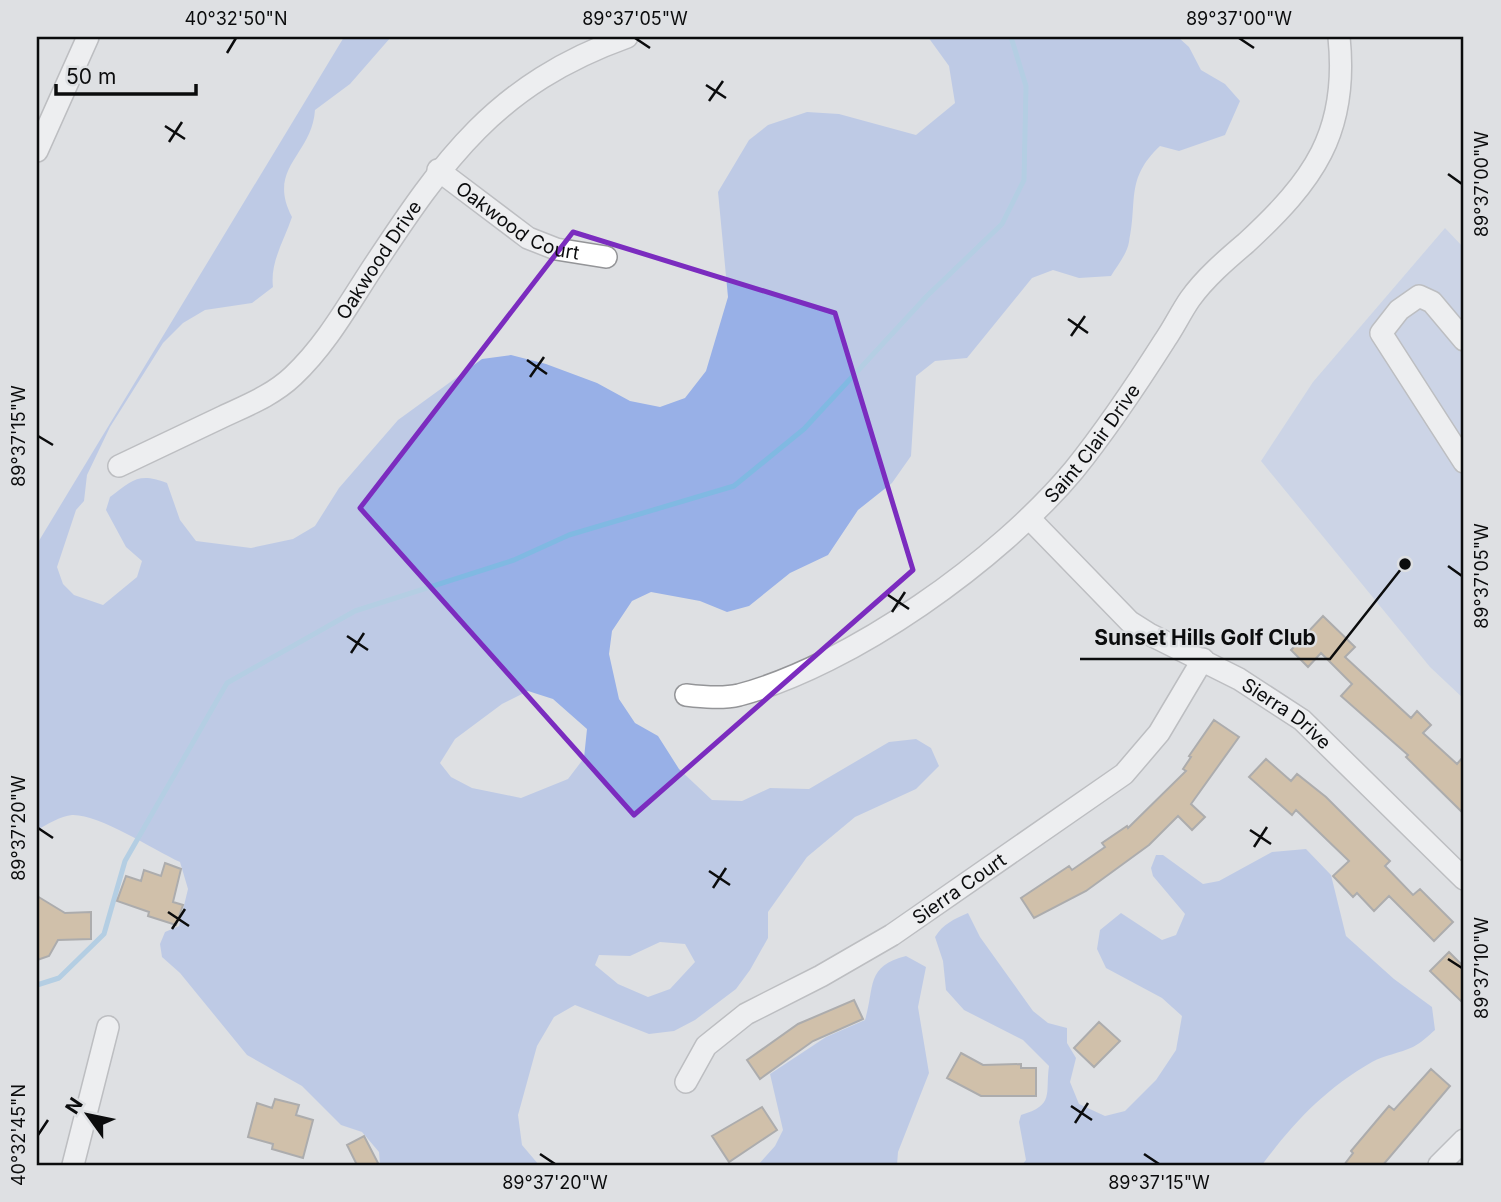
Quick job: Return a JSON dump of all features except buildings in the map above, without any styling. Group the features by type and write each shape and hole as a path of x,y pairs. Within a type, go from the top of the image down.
{"street":[{"path":"37,151 88,37"},
{"name":"Oakwood Drive","path":"119,466 254,402 290,379 326,338 438,170 460,145 509,101 550,73 627,37"},
{"name":"Saint Clair Drive","path":"686,695 737,696 845,650 928,600 1029,518 1082,459 1143,374 1197,290 1292,199 1315,167 1334,130 1340,97 1339,37"},
{"name":"Oakwood Court","path":"438,170 528,238 556,249 606,257"},
{"path":"1464,340 1432,302 1419,296 1399,310 1381,333 1464,462"},
{"name":"Sierra Drive","path":"1029,518 1130,622 1149,634 1203,659 1266,696 1318,734 1464,879"},
{"name":"Sierra Court","path":"686,1082 706,1046 746,1014 821,976 892,935 1124,774 1159,733 1203,659"},
{"path":"73,1165 108,1027"},
{"path":"1439,1165 1464,1140"}],"highlighted area":[{"path":"573,232 835,313 913,570 634,815 360,508"}],"shaded area":[{"path":"344,37 391,37 350,84 315,110 312,126 287,173 285,200 292,217 276,260 273,287 252,303 205,310 183,323 163,343 110,427 87,475 84,501 76,510 57,567 63,584 74,595 103,605 137,577 142,561 126,547 106,510 110,497 130,482 149,478 167,483 180,520 196,541 251,548 293,539 315,526 339,488 398,420 482,359 511,355 546,364 597,383 630,401 660,407 685,398 706,371 728,297 718,192 749,140 768,125 807,112 839,114 916,135 955,103 949,66 928,37 1178,37 1189,47 1201,70 1225,84 1240,101 1225,135 1179,151 1160,146 1149,158 1137,180 1128,246 1111,276 1079,278 1053,270 1032,278 967,358 935,361 916,376 911,456 892,483 858,510 828,555 790,573 749,606 727,612 700,601 651,592 632,601 612,631 609,654 619,699 635,723 658,736 679,769 712,800 742,801 770,788 809,789 889,742 916,739 931,748 939,766 916,789 855,817 807,857 768,912 768,938 750,970 736,989 695,1020 674,1031 649,1034 575,1005 554,1017 537,1046 518,1115 522,1145 539,1165 380,1165 379,1152 362,1132 341,1125 302,1086 247,1055 180,973 162,957 160,944 165,932 179,926 188,889 180,862 111,826 83,816 63,817 37,830 37,544","holes":["528,691 553,699 587,729 584,758 568,779 521,798 472,788 451,777 440,763 455,739 502,704","660,942 685,944 695,962 670,989 648,997 618,984 595,965 599,955 630,956"]},
{"path":"1445,228 1464,248 1464,699 1430,667 1261,461 1313,382"},
{"path":"1306,849 1331,875 1346,936 1394,979 1432,1007 1435,1030 1416,1045 1372,1062 1339,1083 1298,1121 1262,1165 1022,1165 1026,1160 1019,1122 1021,1115 1044,1102 1049,1066 1023,1040 964,1010 946,990 943,961 935,937 942,929 968,913 980,937 1033,1011 1048,1023 1067,1028 1067,1043 1076,1058 1070,1082 1079,1104 1105,1116 1125,1111 1156,1080 1176,1050 1182,1016 1162,998 1106,968 1097,949 1100,930 1121,913 1162,940 1176,935 1185,914 1153,876 1151,868 1156,855 1163,855 1203,884 1219,881 1272,852"},
{"path":"906,956 926,967 918,1007 929,1073 898,1152 897,1165 758,1165 775,1146 783,1130 770,1074 826,1037 865,1020 878,972 893,960"}],"waterway":[{"path":"37,985 59,978 104,934 125,861 227,683 355,611 514,560 569,535 734,486 804,429 927,296 1002,224 1024,180 1026,86 1011,37"}],"place":[{"name":"Sunset Hills Golf Club","path":"1405,564"}]}
